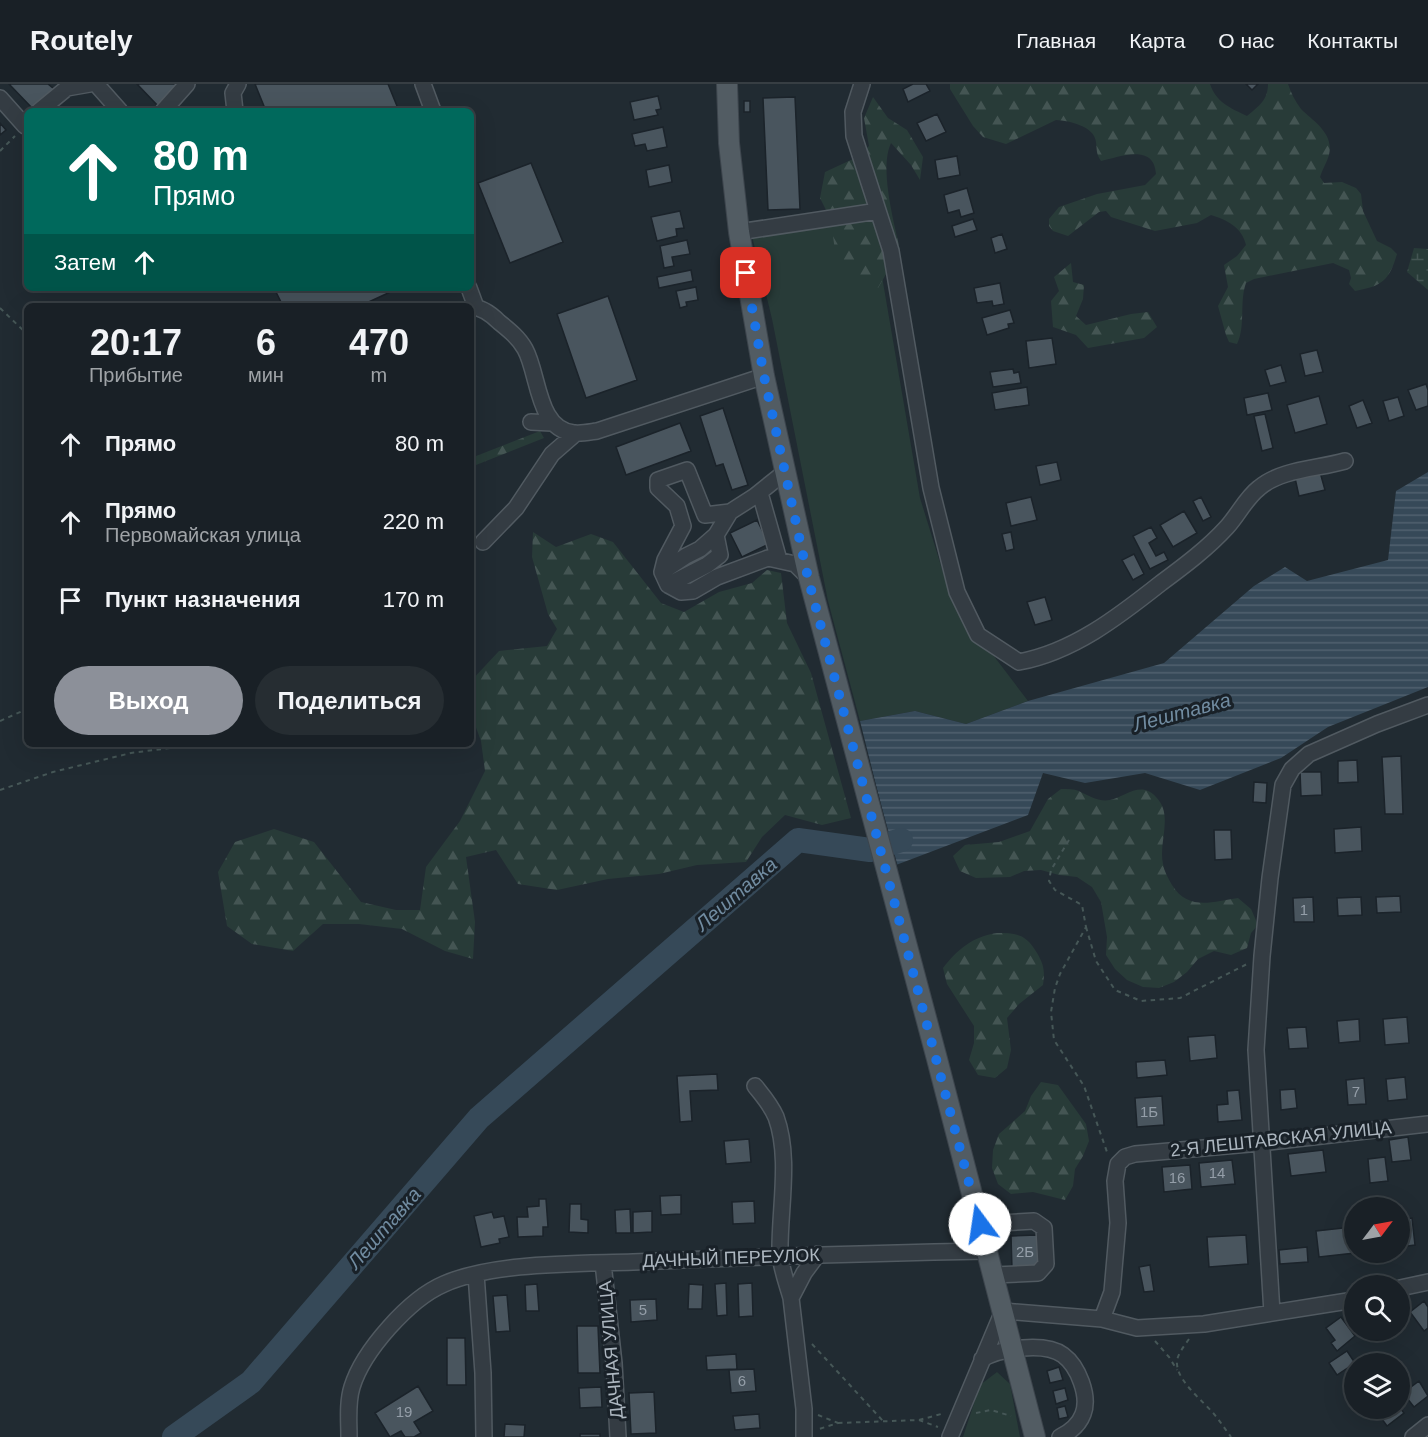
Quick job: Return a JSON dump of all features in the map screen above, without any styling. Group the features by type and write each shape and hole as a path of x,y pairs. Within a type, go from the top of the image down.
{"main road":[{"path":"727,84 729,143 739,232 764,376 808,578 937,1059 1035,1437"}],"street":[{"path":"42,108 67,87 90,84"},
{"path":"96,84 117,108"},
{"path":"166,108 187,84"},
{"path":"235,108 233,93 238,84"},
{"path":"423,84 432,108"},
{"path":"862,84 852,112 854,136 891,251 931,488 957,592 978,635 1018,662 1040,658 1074,644 1129,608 1191,560 1220,534 1258,488 1276,477 1345,461"},
{"path":"0,98 23,128"},
{"path":"739,232 878,211"},
{"path":"474,307 500,322 515,336 525,349 544,409 552,423 562,431 574,434 597,431 764,376"},
{"path":"531,422 552,423"},
{"path":"483,542 516,508 552,454 574,434"},
{"path":"683,526 677,506 658,488 658,480 687,470 705,515"},
{"path":"665,578 686,555 700,549 716,535 730,512 785,472"},
{"path":"759,493 778,560"},
{"path":"730,512 705,515 683,526 665,560 665,578 681,592 693,591 717,578 768,558 795,564 808,578"},
{"path":"1272,1313 1256,1050 1262,956 1283,785 1292,769 1309,754 1377,724 1428,705"},
{"path":"755,1086 768,1102 779,1131 783,1163 780,1256 791,1298 804,1409 804,1435"},
{"name":"2-Я ЛЕШТАВСКАЯ УЛИЦА","path":"1115,1181 1118,1164 1125,1157 1135,1154 1261,1143 1428,1124"},
{"path":"1102,1319 1112,1292 1118,1223 1115,1181"},
{"path":"980,1224 1034,1221 1044,1228 1046,1264 1038,1273 993,1275"},
{"name":"ДАЧНЫЙ ПЕРЕУЛОК","path":"349,1437 352,1388 371,1351 395,1322 421,1298 443,1284 476,1274 603,1263 818,1254 987,1251"},
{"path":"791,1298 804,1273 818,1254"},
{"name":"ДАЧНАЯ УЛИЦА","path":"603,1263 614,1363 618,1437"},
{"path":"476,1274 483,1374 484,1437"},
{"path":"1410,1286 1428,1282"},
{"path":"951,1435 1002,1311 1102,1319 1137,1328 1204,1324 1344,1302"},
{"path":"982,1359 996,1352 1012,1349 1041,1348 1064,1355 1079,1376 1085,1403 1078,1423 1060,1437"},
{"path":"1413,1437 1428,1425"}],"path":[{"path":"0,151 23,128"},
{"path":"0,308 24,331"},
{"path":"0,721 24,710"},
{"path":"0,790 53,772 131,753 178,747"},
{"path":"1069,840 1051,870 1049,881 1055,890 1082,905 1096,962 1115,990 1141,1001 1180,998 1262,956"},
{"path":"1086,927 1055,988 1051,1012 1054,1040 1084,1086 1101,1132 1115,1181"},
{"path":"1180,1375 1176,1364 1180,1352 1204,1324"},
{"path":"794,1325 882,1421"},
{"path":"1137,1328 1152,1338 1191,1390 1215,1415 1231,1437"},
{"path":"804,1409 838,1423"},
{"path":"971,1414 991,1410 1013,1417"},
{"path":"804,1435 838,1423 918,1420 941,1413 947,1414"},
{"path":"918,1420 951,1435"}],"green space":[{"path":"950,84 1210,84 1220,100 1247,116 1265,99 1268,84 1288,84 1301,109 1322,129 1329,140 1329,155 1320,177 1324,183 1342,182 1356,188 1361,194 1363,211 1377,241 1397,254 1394,263 1383,281 1372,287 1355,291 1349,284 1351,278 1349,270 1333,263 1254,279 1246,283 1244,290 1240,337 1237,344 1229,342 1218,306 1228,287 1224,265 1237,256 1246,245 1237,229 1228,222 1211,215 1197,223 1155,231 1111,217 1106,211 1099,212 1068,236 1053,231 1049,226 1049,219 1059,207 1097,194 1145,185 1156,174 1154,164 1149,158 1135,154 1101,161 1091,132 1080,125 1056,120 1006,144 983,137 973,126 950,89"},
{"path":"873,97 888,118 907,130 923,157 920,180 911,165 891,143 886,166 887,180 900,250 878,288 861,285 836,259 831,220 820,198 825,172 853,159 869,146 864,118"},
{"path":"872,218 920,498 952,601 1028,701 966,724 915,711 860,721 828,601 772,319 752,236"},
{"path":"1414,248 1428,249 1428,290 1407,272"},
{"path":"1071,263 1073,282 1084,285 1083,299 1076,316 1086,325 1148,312 1157,327 1144,338 1088,348 1076,335 1053,327 1051,301 1059,291 1054,277"},
{"path":"540,431 544,438 474,466 474,457"},
{"path":"533,532 556,547 591,534 613,542 661,603 684,612 719,592 752,583 767,570 781,573 787,623 811,673 851,818 822,825 785,815 762,837 746,862 697,865 659,874 608,879 557,890 518,884 496,850 466,857 475,922 473,959 445,951 402,929 359,924 323,924 293,951 252,944 227,926 218,872 235,842 274,829 314,842 361,902 396,910 420,910 426,867 460,821 485,771 481,741 474,722 474,678 499,651 547,646 557,629 548,614 532,557"},
{"path":"1061,789 1077,790 1102,800 1110,800 1139,790 1150,792 1156,797 1164,812 1162,856 1164,869 1172,885 1185,899 1193,902 1238,898 1251,909 1258,925 1251,933 1247,948 1231,955 1214,951 1198,959 1174,982 1159,988 1143,987 1127,980 1115,969 1106,955 1107,937 1101,902 1092,887 1077,877 1041,870 1024,871 1010,877 976,878 960,871 953,856 965,845 999,842 1030,831 1048,799"},
{"path":"997,933 1016,934 1025,938 1041,961 1044,976 1043,985 1019,1004 1007,1018 1011,1050 1007,1068 995,1078 978,1075 969,1060 974,1043 974,1026 947,984 943,968 966,945 980,937"},
{"path":"1041,1082 1058,1085 1086,1124 1089,1141 1075,1169 1073,1186 1065,1200 1033,1192 1011,1194 998,1184 992,1168 993,1150 999,1134 1025,1111 1031,1096"},
{"path":"997,1372 1010,1384 1020,1437 963,1437 980,1385"}],"water":[{"path":"1428,472 1428,687 1328,727 1281,758 1200,790 1145,773 1085,783 1043,773 1028,815 896,865 860,721 915,711 966,724 1028,701 1164,663 1254,586 1285,567 1307,581 1388,560 1396,491"}],"pier":[{"path":"858,719 898,867 894,867"}],"building":[{"path":"9,84 48,84 54,89 32,108"},
{"path":"137,84 178,84 159,107"},
{"path":"255,84 388,84 398,108 265,108"},
{"path":"913,84 926,84 930,91 908,102 903,89"},
{"path":"1246,84 1258,84 1252,90"},
{"path":"658,96 661,109 656,110 658,115 634,120 630,102"},
{"path":"795,97 800,209 768,210 763,98"},
{"path":"744,101 750,101 750,112 744,112"},
{"path":"937,114 946,132 926,141 917,123"},
{"path":"0,123 6,130 0,135"},
{"path":"663,127 667,147 647,151 645,144 635,146 632,134"},
{"path":"957,156 960,175 938,179 935,160"},
{"path":"531,163 563,242 510,263 478,183"},
{"path":"669,165 672,182 649,187 646,170"},
{"path":"967,188 974,213 961,217 959,210 948,213 944,195"},
{"path":"680,211 684,228 676,229 677,236 657,241 651,217"},
{"path":"973,219 977,230 955,237 952,226"},
{"path":"1002,234 1007,249 995,253 991,238"},
{"path":"687,240 690,254 672,257 674,266 664,268 660,246"},
{"path":"691,270 693,281 659,288 657,277"},
{"path":"1000,283 1004,304 993,306 992,301 977,303 974,288"},
{"path":"696,287 698,300 686,302 687,306 680,308 676,291"},
{"path":"276,291 392,291 366,303 282,303"},
{"path":"608,296 637,380 586,398 557,314"},
{"path":"1010,310 1014,323 1008,324 1009,328 987,335 982,318"},
{"path":"1052,338 1056,364 1029,368 1026,341"},
{"path":"1317,350 1323,372 1305,376 1300,354"},
{"path":"1281,365 1286,382 1270,386 1265,370"},
{"path":"1013,369 1014,373 1019,372 1021,383 993,387 990,372"},
{"path":"1426,384 1428,406 1416,410 1408,390"},
{"path":"1027,387 1029,405 995,410 992,393"},
{"path":"1268,393 1272,410 1247,415 1244,398"},
{"path":"1319,396 1327,424 1295,433 1287,405"},
{"path":"1398,397 1404,416 1389,421 1383,401"},
{"path":"1363,400 1372,423 1357,428 1349,406"},
{"path":"723,408 748,485 732,490 723,464 716,466 700,416"},
{"path":"1265,414 1273,448 1262,451 1254,416"},
{"path":"680,423 691,451 626,475 616,447"},
{"path":"1057,462 1061,480 1040,485 1036,466"},
{"path":"1320,472 1325,490 1299,496 1295,478"},
{"path":"1031,497 1037,520 1011,526 1006,503"},
{"path":"1201,497 1211,517 1203,521 1193,501"},
{"path":"1184,511 1197,533 1173,547 1160,525"},
{"path":"757,520 769,544 742,557 730,533"},
{"path":"1151,527 1157,538 1149,543 1156,556 1164,552 1168,560 1150,569 1133,536"},
{"path":"1011,532 1014,549 1006,551 1002,534"},
{"path":"1134,554 1144,574 1133,580 1122,560"},
{"path":"1045,597 1052,620 1035,625 1027,602"},
{"path":"1401,756 1403,814 1385,814 1382,757"},
{"path":"1357,760 1358,782 1338,783 1338,761"},
{"path":"1300,772 1321,772 1322,795 1301,796"},
{"path":"1254,782 1267,783 1266,803 1253,802"},
{"path":"1361,827 1362,851 1335,853 1334,829"},
{"path":"1214,830 1231,830 1232,859 1215,860"},
{"path":"1400,896 1401,912 1377,913 1376,897"},
{"path":"1313,897 1314,922 1294,922 1293,898"},
{"path":"1361,897 1362,915 1338,916 1337,898"},
{"path":"1407,1017 1409,1043 1385,1045 1383,1019"},
{"path":"1359,1019 1360,1041 1339,1043 1337,1021"},
{"path":"1306,1027 1308,1048 1289,1049 1287,1028"},
{"path":"1215,1035 1217,1058 1190,1061 1188,1037"},
{"path":"1165,1060 1167,1075 1137,1078 1136,1062"},
{"path":"717,1074 718,1090 690,1091 692,1121 680,1122 677,1076"},
{"path":"1405,1077 1407,1099 1388,1101 1386,1079"},
{"path":"1364,1078 1366,1104 1348,1105 1346,1080"},
{"path":"1295,1089 1297,1108 1281,1110 1280,1090"},
{"path":"1239,1090 1242,1120 1218,1122 1217,1105 1228,1104 1227,1091"},
{"path":"1162,1096 1164,1125 1137,1127 1135,1098"},
{"path":"1408,1137 1411,1160 1392,1162 1389,1140"},
{"path":"749,1139 751,1162 726,1164 724,1141"},
{"path":"1323,1150 1326,1172 1291,1176 1288,1154"},
{"path":"1385,1157 1388,1181 1370,1183 1368,1159"},
{"path":"1232,1160 1235,1184 1201,1187 1199,1163"},
{"path":"1190,1165 1192,1189 1164,1192 1162,1167"},
{"path":"681,1195 681,1214 661,1215 660,1196"},
{"path":"539,1199 546,1199 548,1227 543,1227 543,1236 518,1237 517,1217 528,1217 527,1207 539,1206"},
{"path":"754,1201 755,1223 733,1224 732,1202"},
{"path":"570,1204 581,1204 581,1219 588,1220 588,1233 569,1232"},
{"path":"630,1209 631,1233 616,1233 615,1210"},
{"path":"652,1211 652,1232 633,1233 633,1212"},
{"path":"492,1212 494,1218 504,1216 509,1237 499,1239 500,1243 481,1247 474,1216"},
{"path":"1410,1218 1412,1218 1415,1245 1410,1246"},
{"path":"1344,1228 1344,1254 1319,1257 1316,1231"},
{"path":"1037,1235 1039,1268 1012,1269 1011,1236"},
{"path":"1246,1235 1248,1264 1209,1267 1207,1237"},
{"path":"1307,1247 1308,1262 1280,1264 1279,1250"},
{"path":"1150,1265 1154,1291 1144,1292 1139,1267"},
{"path":"726,1283 727,1315 717,1316 715,1284"},
{"path":"752,1283 753,1316 739,1317 738,1284"},
{"path":"537,1284 539,1311 526,1311 525,1285"},
{"path":"689,1284 703,1285 702,1309 688,1309"},
{"path":"507,1295 510,1331 496,1332 493,1296"},
{"path":"656,1299 657,1320 631,1322 630,1300"},
{"path":"1424,1301 1428,1307 1428,1328 1424,1331 1410,1312"},
{"path":"1341,1317 1344,1321 1344,1341 1349,1341 1337,1351 1331,1343 1335,1340 1326,1328"},
{"path":"577,1326 598,1326 600,1373 578,1373"},
{"path":"447,1338 465,1338 466,1385 447,1385"},
{"path":"1344,1353 1344,1370 1337,1375 1329,1363"},
{"path":"736,1354 737,1369 707,1370 706,1356"},
{"path":"1059,1367 1063,1380 1050,1383 1047,1371"},
{"path":"754,1369 756,1391 731,1393 729,1370"},
{"path":"1419,1381 1428,1396 1414,1407 1410,1402 1410,1388"},
{"path":"418,1386 433,1411 414,1422 421,1433 414,1437 405,1437 401,1431 390,1437 375,1413"},
{"path":"601,1387 602,1407 580,1408 579,1388"},
{"path":"1065,1388 1068,1400 1056,1404 1053,1391"},
{"path":"654,1392 656,1433 631,1434 629,1393"},
{"path":"1065,1406 1068,1417 1059,1419 1057,1408"},
{"path":"759,1414 760,1428 735,1430 733,1416"},
{"path":"1382,1419 1396,1419 1387,1426"},
{"path":"505,1424 525,1425 524,1437 504,1437"},
{"path":"580,1434 600,1434 600,1437 580,1437"}],"waterway":[{"name":"Лештавка","path":"174,1437 251,1382 479,1118 798,840 870,850 901,840"}],"route":[{"path":"746,273 764,376 808,578 980,1224"}]}
